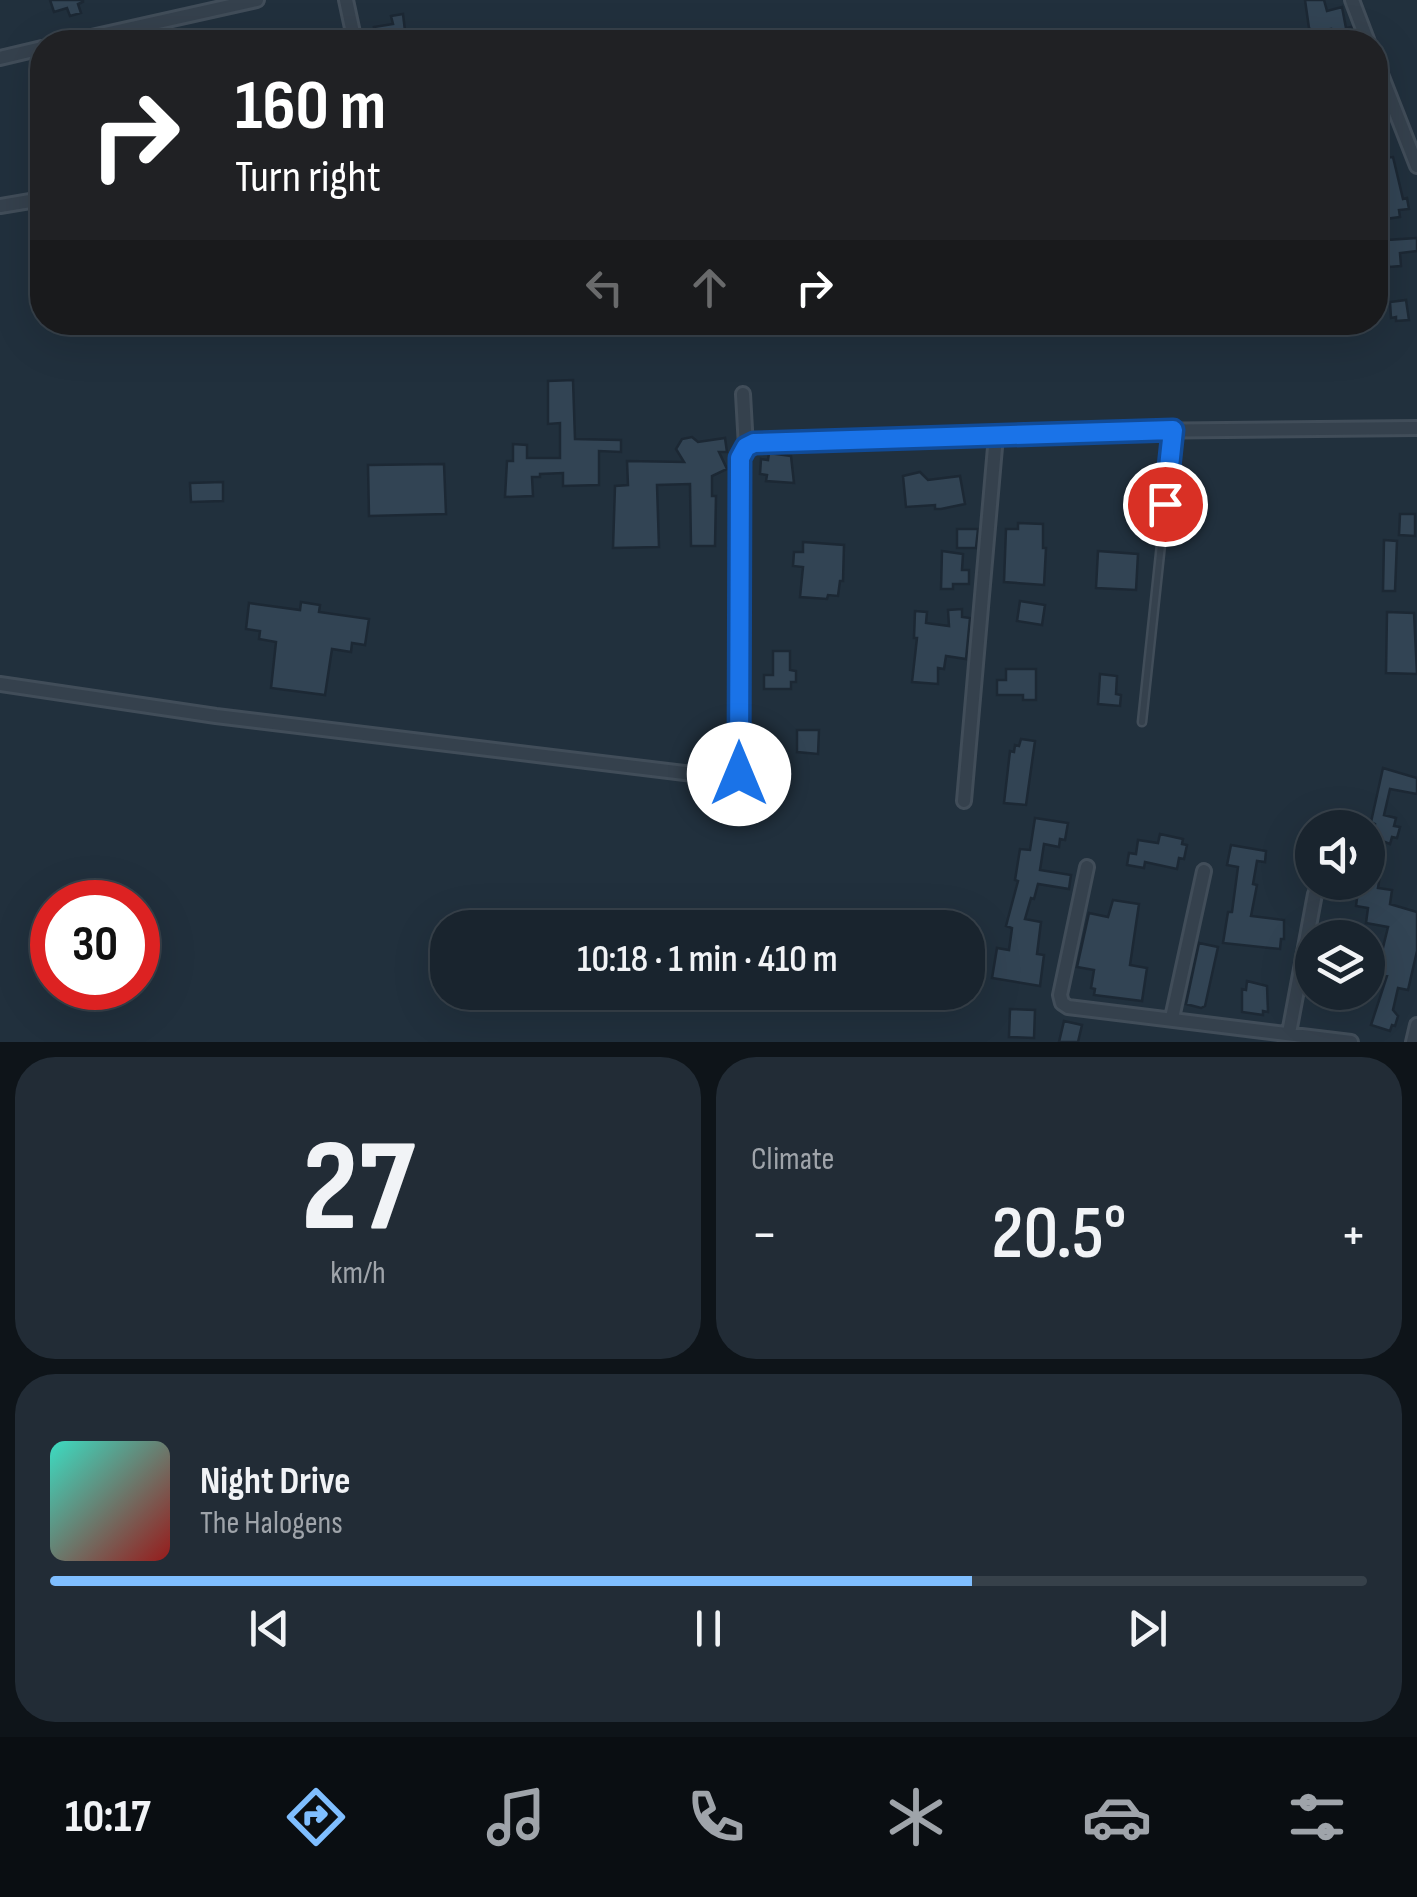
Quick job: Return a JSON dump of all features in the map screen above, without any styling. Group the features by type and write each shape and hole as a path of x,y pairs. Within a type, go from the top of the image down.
{"street":[{"path":"123,30 257,0"},
{"path":"346,0 352,30"},
{"path":"1352,0 1363,30"},
{"path":"0,58 30,51"},
{"path":"1388,92 1417,166"},
{"path":"0,206 30,201"},
{"path":"0,684 216,716 734,779 739,774 740,458 746,447 744,394"},
{"path":"746,447 754,443 1173,430 1417,428"},
{"path":"964,801 996,436"},
{"path":"1087,868 1060,994 1062,1003 1068,1007 1351,1042"},
{"path":"1172,1018 1204,871"},
{"path":"1290,1033 1314,900"},
{"path":"1413,1042 1417,1024"}],"lane":[{"path":"1142,722 1173,430"}],"building":[{"path":"50,0 83,0 78,4 81,13 70,16 67,8 54,12"},
{"path":"1305,0 1324,0 1327,11 1342,7 1346,28 1353,30 1311,30"},
{"path":"403,14 405,30 375,30 374,27 393,24 391,16"},
{"path":"1393,157 1409,209 1399,210 1400,217 1388,219 1388,158"},
{"path":"1417,238 1417,251 1400,253 1401,266 1389,267 1388,240"},
{"path":"1406,300 1409,320 1391,318 1390,302"},
{"path":"573,380 575,439 621,440 621,452 599,451 599,485 563,486 563,473 540,474 532,477 533,496 505,497 507,461 513,461 513,444 527,445 527,458 560,458 560,423 548,424 548,381"},
{"path":"692,437 698,442 725,438 727,452 719,452 727,469 712,476 712,496 716,496 715,546 691,546 690,484 657,485 659,547 613,548 615,486 628,485 627,461 684,462 676,449 682,439"},
{"path":"769,453 791,456 794,483 766,481 767,475 760,474 761,459 768,460"},
{"path":"444,464 446,514 369,516 368,465"},
{"path":"920,472 928,480 960,476 965,504 941,509 935,509 935,505 906,507 903,476"},
{"path":"223,482 223,501 191,502 190,483"},
{"path":"1400,514 1415,514 1415,536 1399,535"},
{"path":"1018,523 1043,524 1044,585 1004,582 1006,529 1018,529"},
{"path":"957,529 978,529 976,548 957,548"},
{"path":"1384,540 1397,541 1395,591 1383,591"},
{"path":"803,542 844,545 843,581 838,596 800,597 803,567 793,566 794,552 803,552"},
{"path":"942,551 963,554 962,570 969,570 969,584 941,589"},
{"path":"1098,551 1138,554 1136,590 1096,588"},
{"path":"1020,601 1045,605 1042,625 1017,621"},
{"path":"301,602 320,605 319,612 369,619 365,645 352,643 351,652 332,649 325,695 271,688 276,642 259,639 260,631 246,629 249,603 300,610"},
{"path":"962,609 962,617 970,618 966,659 946,656 944,669 938,668 938,684 912,682 917,638 915,611 927,612 926,623 949,626 948,610"},
{"path":"1387,612 1414,613 1417,674 1386,673"},
{"path":"773,651 790,651 790,670 796,671 791,689 764,689 764,675 773,675"},
{"path":"1006,669 1036,669 1036,700 1023,700 1023,695 997,695 997,680 1006,680"},
{"path":"1100,674 1117,676 1120,706 1098,704"},
{"path":"797,730 819,730 818,754 797,752"},
{"path":"1021,739 1035,741 1026,805 1004,803 1010,751 1014,752"},
{"path":"1383,768 1417,778 1417,794 1390,789 1385,811 1374,810"},
{"path":"1385,815 1396,818 1394,826 1400,827 1390,844 1385,842"},
{"path":"1035,818 1068,823 1065,840 1060,839 1059,847 1044,844 1040,870 1071,875 1069,889 1038,884 1025,919 1041,922 1037,954 1044,955 1040,986 992,978 997,948 1009,950 1012,928 1006,926 1018,881 1015,880 1020,849 1030,850"},
{"path":"1160,834 1183,839 1182,844 1187,845 1177,869 1145,862 1144,868 1127,865 1129,853 1136,854 1138,840 1158,843"},
{"path":"1231,845 1266,851 1265,862 1257,861 1251,916 1284,920 1280,949 1223,943 1238,867 1227,865"},
{"path":"1385,889 1392,890 1390,904 1417,912 1417,951 1408,990 1398,988 1393,1010 1398,1016 1390,1031 1371,1025 1376,1010 1385,1010 1388,927 1385,920 1366,920 1368,908 1356,906 1357,900 1385,900"},
{"path":"1113,900 1139,904 1130,965 1147,968 1142,1001 1094,995 1094,970 1077,967 1089,913 1108,917"},
{"path":"1199,943 1218,947 1205,1006 1201,1008 1186,1004"},
{"path":"1247,981 1267,986 1268,1012 1263,1011 1263,1015 1242,1012 1242,989 1246,990"},
{"path":"1010,1009 1035,1010 1034,1038 1009,1037"},
{"path":"1064,1021 1082,1025 1078,1042 1059,1042"}],"route":[{"path":"739,774 740,458 746,447 754,443 1173,430 1165,504"}]}
